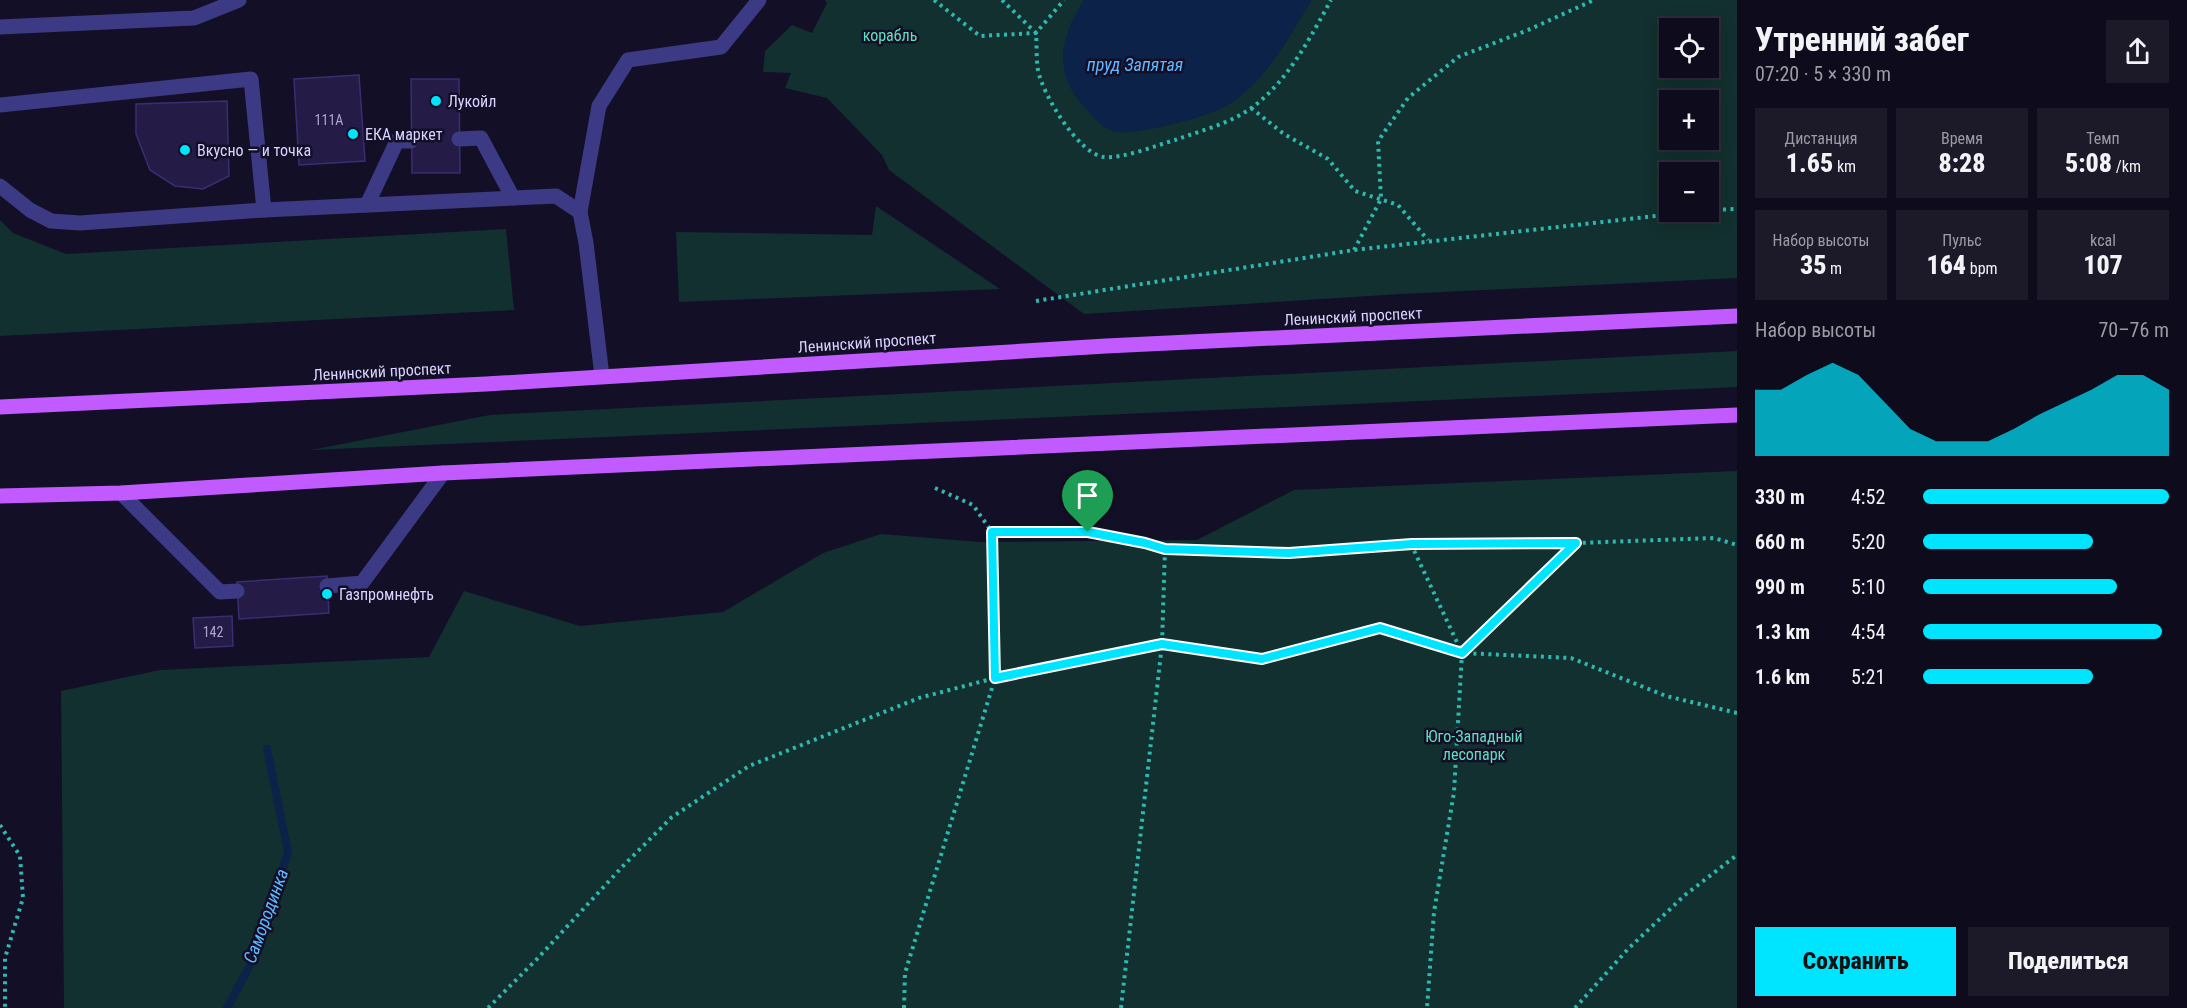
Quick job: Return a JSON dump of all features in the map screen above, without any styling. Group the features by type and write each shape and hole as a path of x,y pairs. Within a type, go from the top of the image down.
{"main road":[{"name":"Ленинский проспект","path":"0,407 173,400 1106,346 1737,316"},
{"path":"0,496 121,493 443,474 1737,415"}],"lane":[{"path":"0,27 194,18 240,0"},
{"path":"602,376 586,243 580,212 599,106 628,60 721,47 759,0"},
{"path":"0,105 251,79 264,210"},
{"path":"459,139 481,138 513,198"},
{"path":"367,205 397,141 411,141"},
{"path":"0,186 30,210 51,221 80,224 264,210 556,196 580,212"},
{"path":"327,586 362,584 443,474"},
{"path":"121,493 220,592 237,591"}],"path":[{"path":"934,0 980,36 1036,33 1064,0"},
{"path":"1002,0 1036,33 1038,71 1064,123 1085,148 1104,157 1135,153 1200,132 1232,119 1251,108 1277,84 1306,45 1331,0"},
{"path":"1354,250 1381,199 1378,141 1408,98 1458,57 1528,30 1594,0"},
{"path":"1251,108 1284,134 1328,159 1355,191 1398,205 1428,240"},
{"path":"1719,210 1737,209"},
{"path":"1036,301 1354,250 1659,216"},
{"path":"904,1008 905,973 995,678 992,532 973,505 935,488"},
{"path":"992,532 1088,532 1165,549 1289,553 1412,544 1576,543 1714,538 1737,545"},
{"path":"1462,653 1576,543"},
{"path":"1412,544 1462,653 1454,792 1434,912 1427,1008"},
{"path":"1121,1008 1162,644 1165,549"},
{"path":"488,1008 672,818 749,766 919,698 995,678 1162,644 1262,659 1380,628 1462,653 1571,658 1666,696 1737,713"},
{"path":"0,825 20,856 23,898 5,958 5,1008"},
{"path":"1575,1008 1628,949 1685,895 1737,855"}],"green space":[{"name":"корабль","path":"825,0 1737,0 1737,278 1401,294 1084,314 889,170 882,155 827,98 785,88 791,73 763,72 765,51 792,25 812,33 827,3"},
{"path":"876,206 1000,289 679,302 676,232 872,235"},
{"path":"0,220 13,233 66,254 506,229 514,310 0,336"},
{"path":"1737,351 1737,387 311,450 490,415"},
{"name":"Юго-Западный лесопарк","path":"1737,471 1737,1008 64,1008 61,691 160,670 429,657 464,591 580,626 723,612 823,553 881,534 980,542 1197,540 1294,490"}],"water":[{"name":"пруд Запятая","path":"1084,0 1312,0 1274,60 1238,99 1223,108 1185,121 1134,132 1121,132 1104,127 1085,108 1074,95 1064,68 1063,54 1069,27"}],"building":[{"path":"359,75 365,161 299,165 294,79"},
{"path":"411,79 459,79 460,173 412,173"},
{"name":"Вкусно — и точка","path":"227,101 229,176 203,189 175,186 150,170 136,134 136,104"},
{"path":"327,576 329,613 239,619 237,582"},
{"path":"232,616 233,646 195,648 193,618"}],"waterway":[{"name":"Самородинка","path":"227,1008 255,956 288,852 267,749"}],"place":[{"name":"Лукойл","path":"436,101"},
{"name":"ЕКА маркет","path":"353,134"},
{"name":"Вкусно — и точка","path":"185,150"},
{"name":"Газпромнефть","path":"327,594"}],"route":[{"path":"992,532 1088,532 1165,549 1289,553 1412,544 1576,543 1462,653 1380,628 1262,659 1162,644 995,678 992,532"}]}
